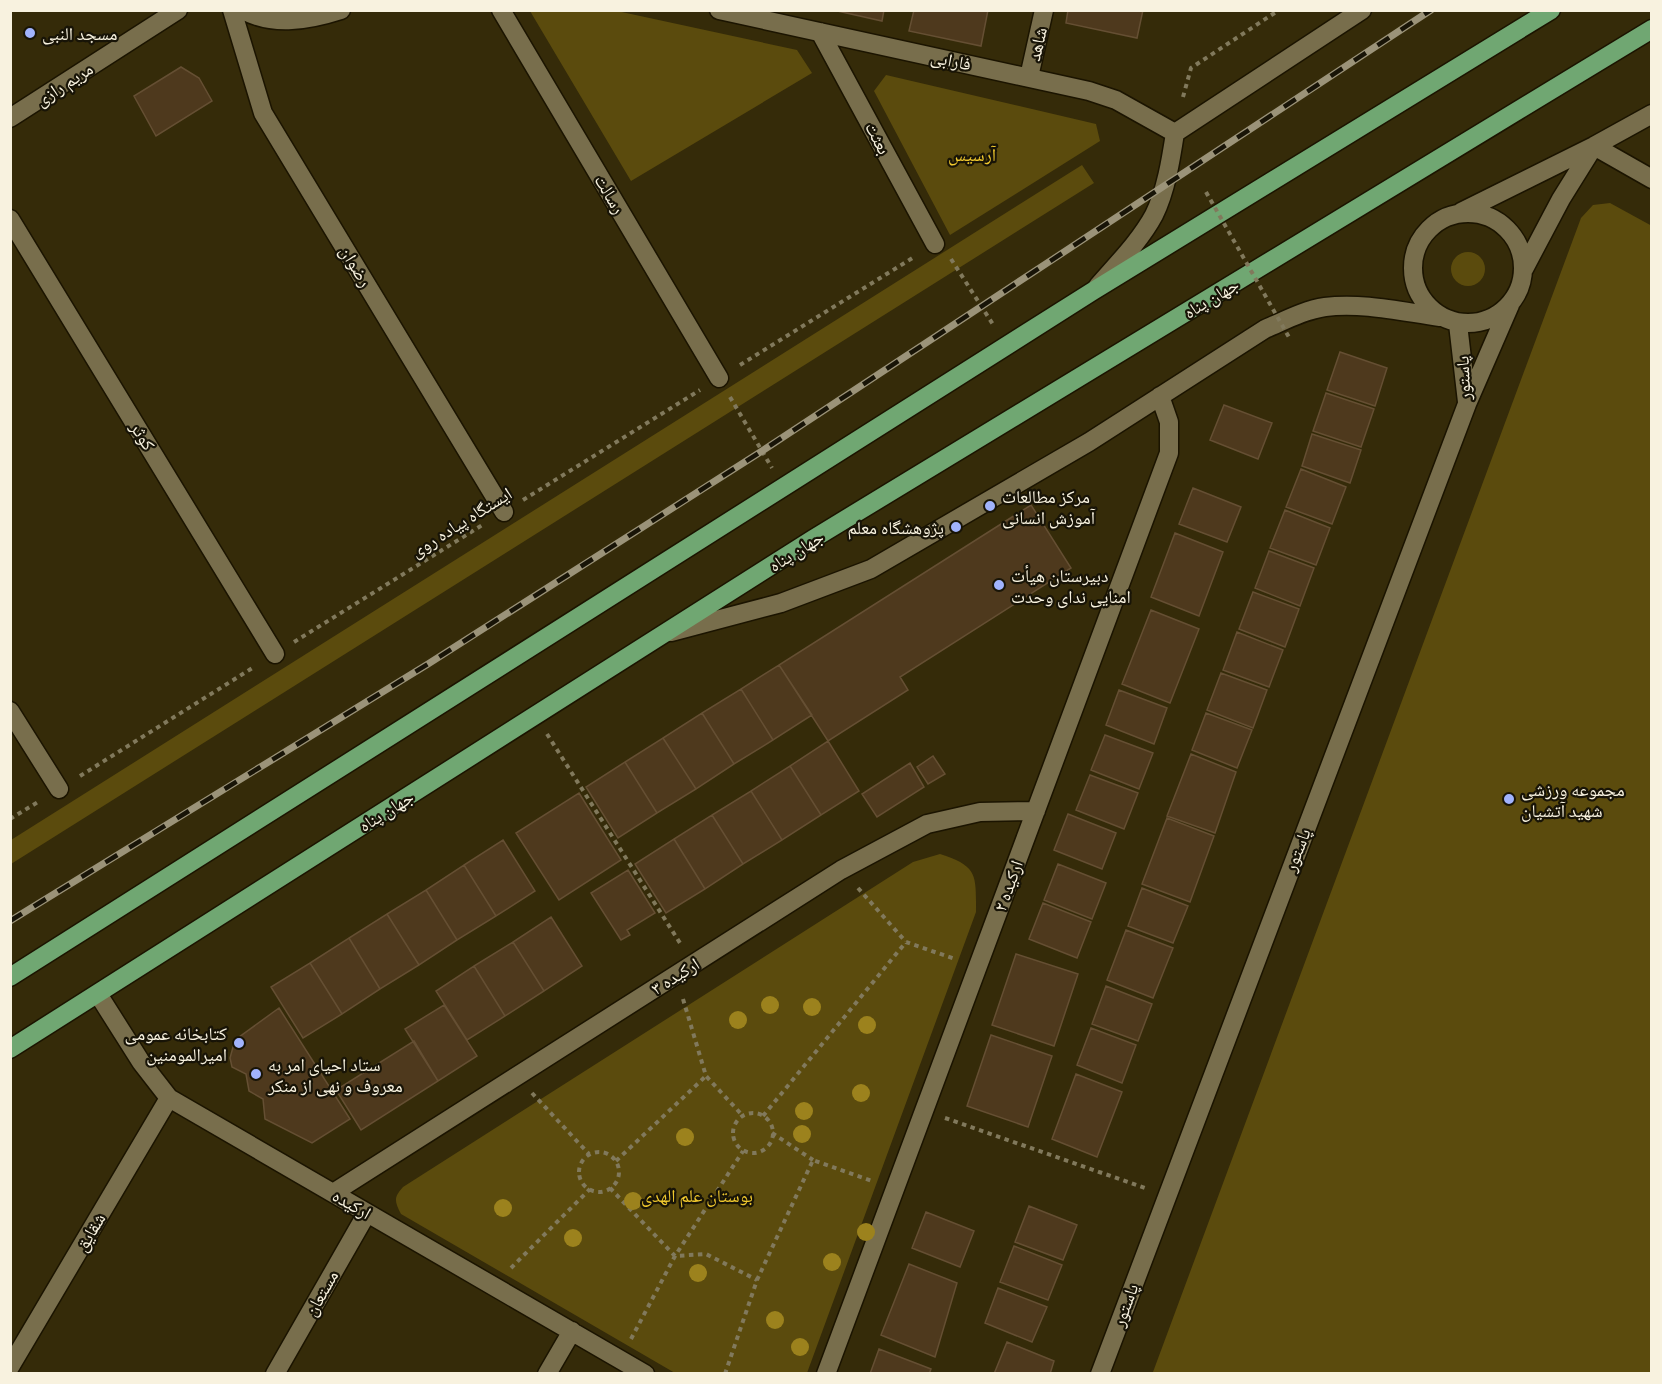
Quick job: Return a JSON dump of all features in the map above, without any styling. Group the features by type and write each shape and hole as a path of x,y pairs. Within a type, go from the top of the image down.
{"main road":[{"path":"10,977 1093,291 1551,10"},
{"name":"جهان پناه","path":"10,1049 813,539 1652,29"}],"street":[{"name":"مریم رازی","path":"10,118 178,10"},
{"name":"رضوان","path":"232,10 263,113 504,512"},
{"path":"243,10 271,21 295,20 341,10"},
{"name":"رسالت","path":"501,10 719,378"},
{"name":"فارابی","path":"719,10 774,16 820,32 1089,91 1116,100 1174,133"},
{"name":"شاهد","path":"1029,77 1044,10"},
{"path":"1093,291 1134,245 1154,215 1172,154 1174,133 1362,10"},
{"name":"بعثت","path":"820,32 935,244"},
{"path":"1440,317 1425,304 1416,287 1412,268 1416,249 1426,232 1441,220 1594,146 1652,114"},
{"path":"1594,146 1652,179"},
{"path":"1467,404 1510,305 1520,288 1524,269 1594,146"},
{"path":"1459,213 1479,213 1497,220 1512,233 1521,250 1524,269"},
{"name":"کوثر","path":"10,219 275,654"},
{"path":"666,633 781,603 871,569 1004,494 1264,329 1294,316 1325,307 1359,306 1440,317 1458,324 1477,324 1496,317 1510,305"},
{"name":"پاستور","path":"1100,1374 1467,404 1458,324"},
{"name":"ارکیده ۲","path":"826,1374 1169,453 1168,422 1160,396"},
{"path":"10,711 59,789"},
{"name":"ارکیده ۳","path":"333,1193 842,870 927,824 980,812 1036,811"},
{"name":"ارکیده","path":"98,994 141,1062 170,1098 645,1374"},
{"name":"شقایق","path":"10,1367 170,1098"},
{"name":"مستعان","path":"274,1374 367,1213"},
{"path":"547,1374 572,1331"}],"path":[{"path":"1174,133 1191,68 1279,10"},
{"path":"1206,192 1290,339"},
{"path":"935,244 954,262 996,329"},
{"name":"ایستگاه پیاده روی","path":"10,819 917,255"},
{"path":"719,378 774,471"},
{"path":"536,716 693,964"},
{"path":"842,870 906,942 978,966"},
{"path":"763,1116 906,942"},
{"path":"676,975 706,1076 743,1116"},
{"path":"616,1161 706,1076"},
{"path":"516,1077 589,1154"},
{"path":"925,1110 1166,1195"},
{"path":"753,1113 763,1116 770,1123 772,1133 770,1143 763,1150 754,1153 743,1151 735,1144 733,1134 735,1123 743,1116 753,1113"},
{"path":"772,1133 813,1160 895,1189"},
{"path":"599,1151 609,1154 616,1161 619,1171 617,1181 610,1188 600,1192 581,1183 579,1172 581,1162 589,1154 599,1151"},
{"path":"621,1360 675,1256 743,1151"},
{"path":"725,1374 757,1280 813,1160"},
{"path":"610,1188 675,1256 706,1254 757,1280"},
{"path":"493,1286 590,1189"}],"green space":[{"path":"530,11 617,11 797,50 812,73 631,181"},
{"name":"آرسیس","path":"886,75 1096,124 1100,141 950,235 874,91"},
{"path":"1082,165 1094,183 11,864 11,840"},
{"name":"مجموعه ورزشی شهید آتشیان","path":"1610,203 1652,226 1651,1373 1153,1372 1581,218 1593,205"},
{"path":"1468,252 1480,257 1485,269 1480,281 1468,286 1456,281 1451,269 1456,257"},
{"name":"بوستان علم الهدی","path":"940,854 962,863 972,874 976,889 976,912 807,1373 675,1373 401,1214 396,1199 403,1187 913,862"}],"building":[{"path":"833,10 884,10 882,21"},
{"path":"914,10 988,10 981,46 909,31"},
{"path":"1068,10 1143,10 1137,38 1066,23"},
{"path":"181,67 199,78 212,101 156,136 134,96"},
{"path":"1340,352 1387,368 1375,406 1327,390"},
{"path":"1326,393 1374,409 1361,447 1313,431"},
{"path":"1224,405 1272,423 1258,459 1210,440"},
{"path":"1312,434 1361,450 1350,483 1302,466"},
{"path":"1301,469 1346,487 1332,524 1286,507"},
{"path":"1193,488 1241,507 1227,542 1179,524"},
{"path":"1031,505 1071,568 900,677 908,690 828,741 779,665"},
{"path":"1285,510 1330,528 1316,565 1270,548"},
{"path":"1175,533 1223,552 1199,616 1151,597"},
{"path":"1269,551 1314,568 1300,606 1255,588"},
{"path":"1253,592 1299,609 1285,647 1239,629"},
{"path":"1151,610 1199,629 1170,703 1122,684"},
{"path":"1237,632 1283,650 1269,687 1223,670"},
{"path":"779,665 812,715 773,740 741,689"},
{"path":"1221,673 1267,690 1253,728 1207,710"},
{"path":"741,689 773,740 734,764 702,713"},
{"path":"1119,690 1167,708 1154,744 1106,725"},
{"path":"702,713 734,764 696,789 663,738"},
{"path":"1206,713 1252,730 1237,768 1192,750"},
{"path":"1105,735 1153,753 1139,789 1091,770"},
{"path":"663,738 696,789 657,813 625,762"},
{"path":"828,741 859,791 821,815 790,766"},
{"path":"1191,754 1236,772 1215,833 1167,816"},
{"path":"933,756 945,774 928,784 917,767"},
{"path":"625,762 657,813 618,838 586,787"},
{"path":"910,763 924,787 877,817 862,794"},
{"path":"790,766 821,815 782,840 751,791"},
{"path":"1090,775 1138,793 1124,829 1076,810"},
{"path":"751,791 782,840 743,864 712,815"},
{"path":"579,793 621,860 559,900 516,833"},
{"path":"1068,814 1116,833 1102,869 1054,850"},
{"path":"712,815 743,864 705,889 674,839"},
{"path":"1167,818 1214,836 1190,902 1142,884"},
{"path":"674,839 705,889 666,913 635,864"},
{"path":"503,840 535,891 496,916 464,865"},
{"path":"1058,864 1106,883 1092,919 1044,900"},
{"path":"464,865 496,916 457,940 426,890"},
{"path":"628,870 655,913 627,930 630,935 621,940 591,893"},
{"path":"1142,888 1188,906 1173,943 1128,926"},
{"path":"426,890 457,940 419,965 387,914"},
{"path":"1043,903 1091,922 1077,958 1029,939"},
{"path":"387,914 419,965 380,989 349,938"},
{"path":"551,917 582,966 544,991 513,942"},
{"path":"1126,930 1173,948 1153,998 1107,980"},
{"path":"349,938 380,989 342,1014 310,963"},
{"path":"513,942 544,991 505,1016 474,966"},
{"path":"1016,954 1078,974 1054,1046 992,1025"},
{"path":"310,963 342,1014 303,1038 271,987"},
{"path":"474,966 505,1016 467,1040 436,991"},
{"path":"1106,986 1152,1004 1138,1041 1092,1024"},
{"path":"444,1005 477,1056 438,1081 405,1029"},
{"path":"279,1008 350,1119 312,1143 265,1119 263,1099 249,1091 246,1074 232,1067 230,1058 235,1040"},
{"path":"1091,1028 1136,1045 1122,1083 1077,1065"},
{"path":"991,1035 1052,1056 1028,1127 967,1106"},
{"path":"414,1041 438,1081 361,1130 336,1090"},
{"path":"1076,1074 1122,1092 1097,1157 1052,1139"},
{"path":"1029,1206 1077,1225 1063,1260 1015,1242"},
{"path":"926,1212 974,1231 960,1267 912,1248"},
{"path":"1014,1246 1062,1265 1048,1300 1000,1282"},
{"path":"909,1264 957,1283 935,1357 881,1335"},
{"path":"998,1288 1047,1307 1032,1342 985,1323"},
{"path":"1007,1342 1054,1361 1050,1374 994,1374"},
{"path":"879,1349 931,1369 929,1374 870,1374"}],"railway":[{"path":"10,921 428,664 762,451 1431,10"}],"place":[{"name":"مسجد النبی","path":"30,33"},
{"name":"مرکز مطالعات آموزش انسانی","path":"990,506"},
{"name":"پژوهشگاه معلم","path":"956,527"},
{"name":"دبیرستان هیأت امنایی ندای وحدت","path":"999,585"},
{"name":"مجموعه ورزشی شهید آتشیان","path":"1509,799"},
{"name":"کتابخانه عمومی امیرالمومنین","path":"239,1043"},
{"name":"ستاد احیای امر به معروف و نهی از منکر","path":"256,1074"}]}
